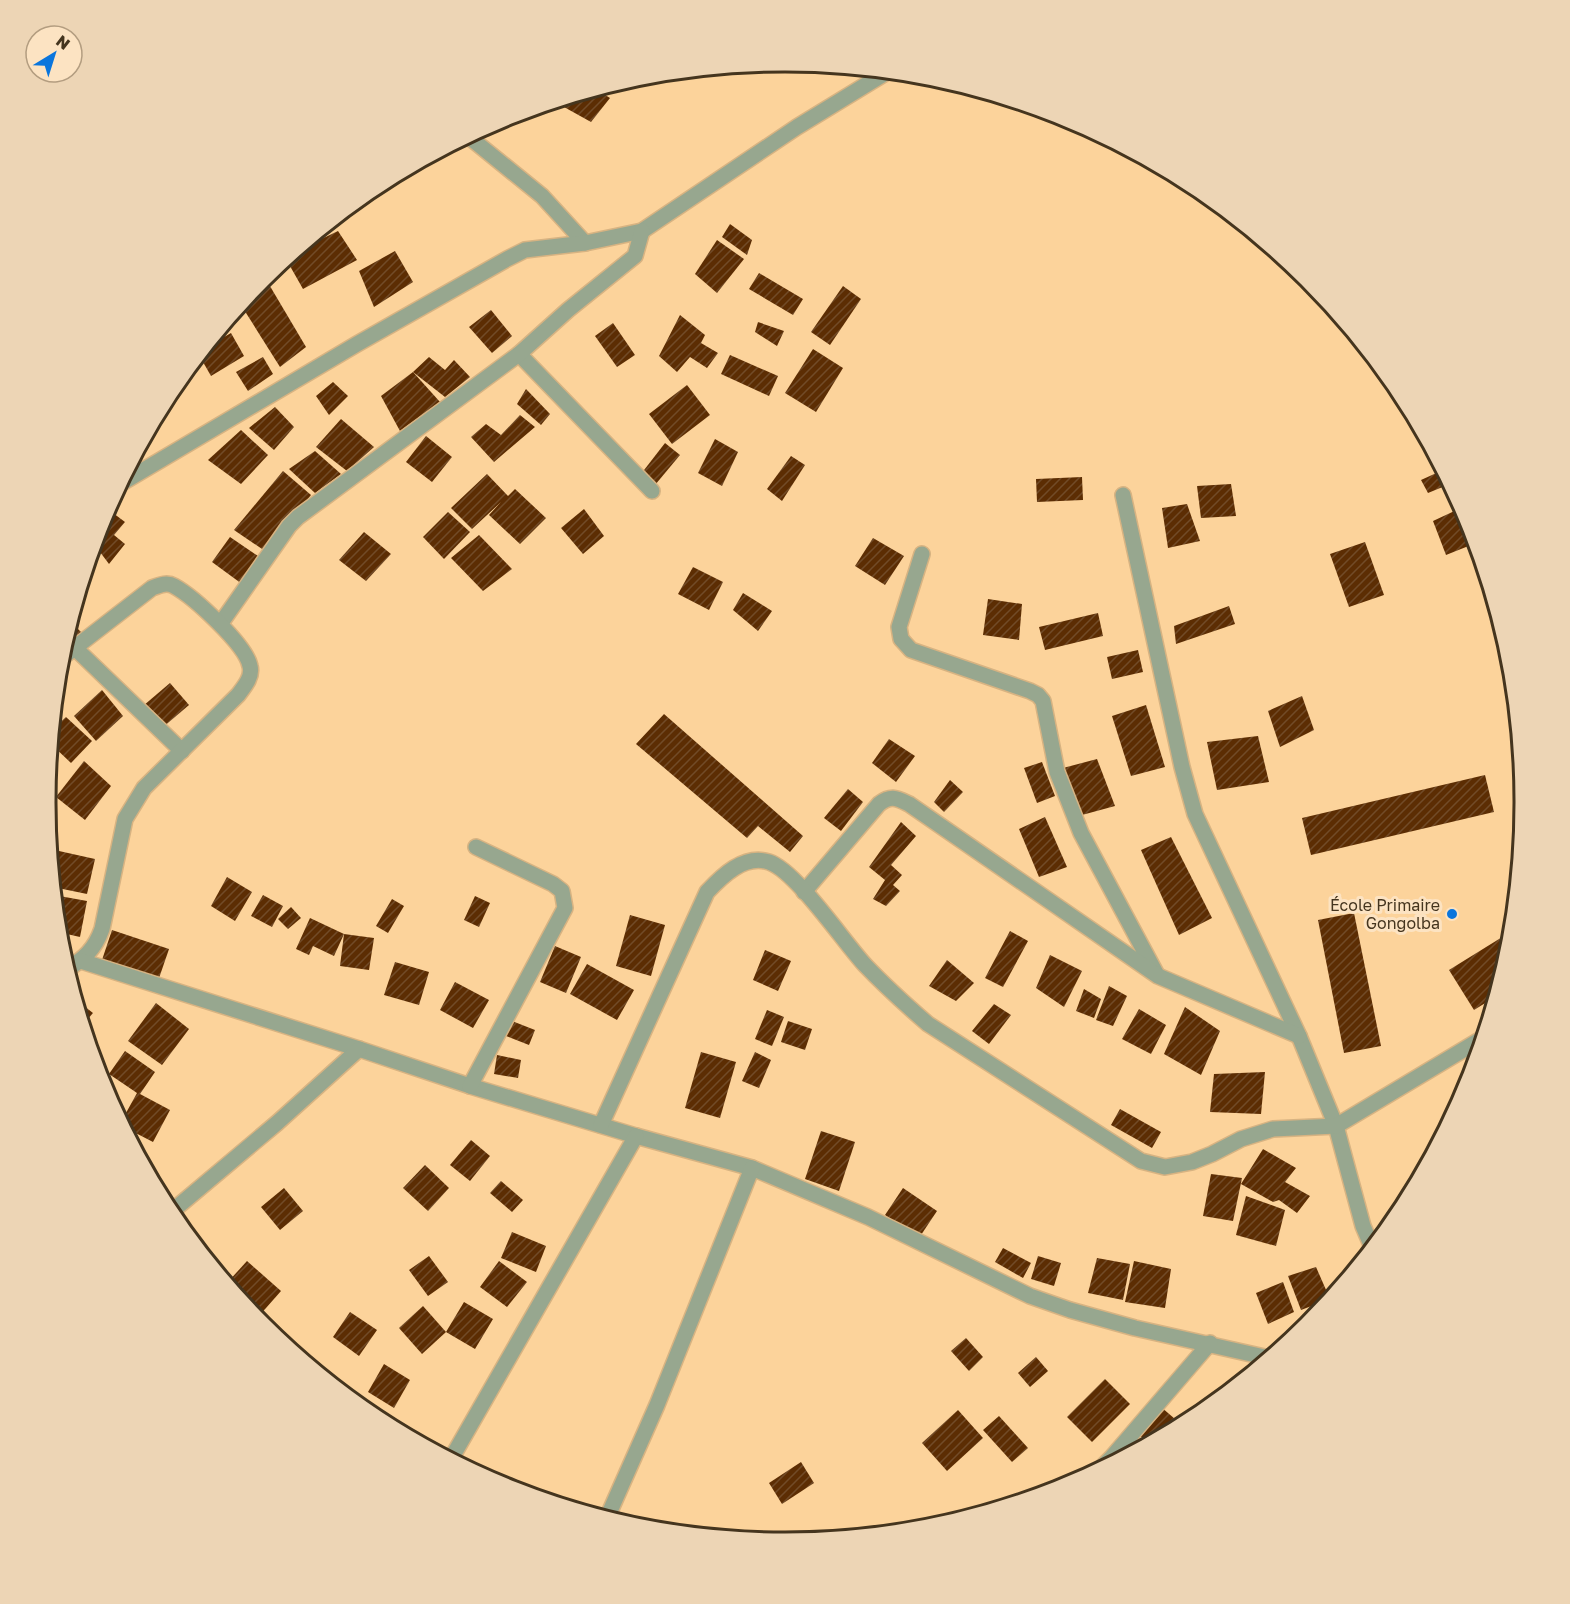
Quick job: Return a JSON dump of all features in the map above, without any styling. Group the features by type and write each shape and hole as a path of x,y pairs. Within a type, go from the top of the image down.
{"street":[{"path":"132,477 347,350 525,250 585,243 642,231 796,127 876,79"},
{"path":"475,142 542,196 585,243"},
{"path":"221,623 289,526 298,517 519,354 568,310 635,256 642,231"},
{"path":"519,354 652,491"},
{"path":"1123,495 1182,767 1195,814 1299,1036 1336,1126 1369,1239"},
{"path":"922,554 899,627 901,639 910,650 1030,691 1043,701 1057,772 1081,833 1158,976"},
{"path":"72,650 152,588 163,584 173,585 221,623 245,653 251,667 248,682 238,695 144,788 125,819 98,941 91,952 74,965"},
{"path":"75,648 182,751"},
{"path":"804,892 879,804 887,798 897,799 909,804 1158,976 1299,1036"},
{"path":"470,1086 566,908 562,891 553,884 476,848"},
{"path":"602,1125 707,892 724,874 745,862 768,861 789,873 863,963 896,998 928,1024 1141,1161 1165,1167 1192,1162 1241,1139 1273,1129 1336,1126 1473,1044"},
{"path":"81,961 470,1086 752,1168 868,1217 1030,1296 1135,1328 1259,1356"},
{"path":"178,1207 277,1123 359,1049"},
{"path":"454,1452 636,1136"},
{"path":"611,1510 657,1405 752,1168"},
{"path":"1118,1451 1210,1344"}],"building":[{"path":"605,95 610,98 591,122 564,107"},
{"path":"730,224 752,240 747,255 722,237"},
{"path":"338,231 357,260 303,289 290,267 322,238"},
{"path":"717,240 744,259 717,293 695,274"},
{"path":"395,251 413,282 374,307 359,271"},
{"path":"759,273 803,299 793,315 749,289"},
{"path":"270,285 306,347 280,367 245,312"},
{"path":"843,286 861,299 830,345 811,332"},
{"path":"491,310 512,336 492,353 469,327"},
{"path":"680,315 705,335 701,343 718,353 707,368 690,357 677,372 659,356"},
{"path":"758,322 784,331 777,346 755,332"},
{"path":"613,323 635,355 617,367 595,336"},
{"path":"231,333 244,356 211,376 203,362 223,338"},
{"path":"813,349 843,368 816,412 785,393"},
{"path":"730,355 778,376 769,396 721,374"},
{"path":"263,357 273,374 248,391 236,372"},
{"path":"429,357 445,370 454,360 470,377 445,397 413,372"},
{"path":"413,372 440,402 400,431 381,396"},
{"path":"333,382 348,396 329,415 316,396"},
{"path":"687,385 710,415 672,444 649,414"},
{"path":"526,389 550,414 541,425 517,404"},
{"path":"275,407 294,427 274,450 249,428"},
{"path":"520,415 535,427 494,462 471,437 486,424 501,435"},
{"path":"341,419 374,447 347,471 316,447"},
{"path":"241,430 268,455 241,484 208,460"},
{"path":"426,436 452,457 432,482 406,462"},
{"path":"715,439 738,452 722,486 698,473"},
{"path":"665,443 680,455 655,485 641,474"},
{"path":"315,451 341,474 315,493 289,469"},
{"path":"791,456 805,465 782,501 767,489"},
{"path":"283,471 311,495 265,551 234,530"},
{"path":"1436,473 1443,487 1428,493 1421,480"},
{"path":"487,474 508,496 515,489 546,518 520,544 489,515 501,502 472,529 451,508"},
{"path":"1082,477 1083,500 1037,502 1036,479"},
{"path":"1231,484 1236,516 1201,518 1197,486"},
{"path":"1187,504 1200,541 1168,548 1162,508"},
{"path":"584,509 604,536 583,554 561,528"},
{"path":"1454,511 1468,546 1446,555 1433,521"},
{"path":"448,512 470,532 444,559 423,537"},
{"path":"115,514 125,522 114,535 125,544 109,564 100,552"},
{"path":"364,532 391,554 366,581 339,560"},
{"path":"479,535 512,569 483,591 451,558"},
{"path":"230,537 258,556 242,584 212,562"},
{"path":"873,538 904,556 885,585 855,566"},
{"path":"1365,542 1384,595 1349,607 1330,554"},
{"path":"693,567 723,582 709,610 678,594"},
{"path":"743,593 772,611 758,631 733,610"},
{"path":"988,599 1022,604 1019,640 983,635"},
{"path":"1229,606 1235,624 1176,644 1174,626"},
{"path":"1098,613 1103,636 1045,650 1039,627"},
{"path":"77,628 82,633 75,638"},
{"path":"1138,650 1143,672 1112,679 1107,657"},
{"path":"170,683 189,705 162,728 143,706"},
{"path":"102,690 123,716 96,741 74,716"},
{"path":"1302,696 1314,730 1280,747 1268,711"},
{"path":"1146,705 1165,767 1131,776 1112,716"},
{"path":"664,714 803,836 790,852 758,826 747,838 636,744"},
{"path":"66,717 92,741 71,763 57,750 60,722"},
{"path":"1258,736 1269,782 1217,790 1207,742"},
{"path":"889,739 915,756 896,782 872,763"},
{"path":"1097,759 1115,806 1082,815 1063,768"},
{"path":"84,761 111,786 85,820 56,797"},
{"path":"1042,762 1055,796 1037,803 1024,768"},
{"path":"1485,775 1494,812 1311,855 1302,818"},
{"path":"950,780 963,792 944,812 934,802"},
{"path":"848,789 863,802 841,831 824,818"},
{"path":"1045,817 1067,867 1039,877 1019,829"},
{"path":"901,822 916,836 891,865 902,875 893,885 900,891 886,906 873,899 885,880 869,867"},
{"path":"1171,837 1212,918 1179,935 1141,850"},
{"path":"59,851 95,859 87,894 61,889"},
{"path":"227,877 252,892 235,921 211,906"},
{"path":"263,895 283,906 272,927 251,916"},
{"path":"62,896 87,901 80,937 68,934"},
{"path":"475,896 490,903 479,927 464,920"},
{"path":"392,899 404,906 388,933 376,926"},
{"path":"291,907 301,918 288,929 278,919"},
{"path":"1354,913 1381,1046 1344,1053 1318,920"},
{"path":"630,915 665,925 651,976 616,966"},
{"path":"310,918 344,934 334,956 313,946 309,955 296,949"},
{"path":"112,930 169,949 158,981 102,960"},
{"path":"1010,931 1028,941 1003,987 985,978"},
{"path":"344,934 374,938 369,970 340,966"},
{"path":"1501,938 1486,1002 1474,1010 1449,970"},
{"path":"555,946 581,957 566,993 540,982"},
{"path":"765,950 791,961 778,991 753,980"},
{"path":"1050,955 1082,971 1064,1007 1036,988"},
{"path":"947,960 974,983 956,1001 929,986"},
{"path":"395,962 429,972 419,1005 384,995"},
{"path":"587,964 634,990 617,1020 570,994"},
{"path":"455,982 489,1000 473,1028 440,1010"},
{"path":"1109,986 1127,996 1113,1026 1096,1020"},
{"path":"1084,989 1101,999 1094,1018 1076,1011"},
{"path":"156,1003 189,1029 162,1065 128,1041"},
{"path":"994,1004 1011,1015 989,1044 972,1031"},
{"path":"85,1007 93,1013 89,1018"},
{"path":"1185,1007 1220,1031 1201,1075 1164,1054"},
{"path":"1139,1009 1166,1025 1151,1054 1122,1039"},
{"path":"767,1010 784,1017 772,1046 755,1039"},
{"path":"512,1021 535,1030 529,1045 506,1036"},
{"path":"788,1021 812,1029 805,1050 781,1042"},
{"path":"125,1051 155,1072 140,1094 170,1110 153,1142 135,1133 126,1113 137,1093 109,1074"},
{"path":"701,1052 736,1062 720,1118 685,1108"},
{"path":"755,1052 771,1060 759,1088 742,1081"},
{"path":"497,1055 521,1060 518,1078 494,1074"},
{"path":"1265,1072 1261,1114 1210,1112 1214,1074"},
{"path":"1120,1109 1161,1132 1152,1148 1111,1125"},
{"path":"821,1131 855,1142 839,1191 805,1179"},
{"path":"471,1140 490,1156 470,1181 450,1165"},
{"path":"1263,1149 1296,1168 1285,1182 1310,1196 1297,1213 1279,1200 1273,1202 1241,1184"},
{"path":"425,1165 449,1188 428,1211 403,1188"},
{"path":"1211,1174 1242,1178 1233,1221 1203,1216"},
{"path":"501,1181 523,1200 512,1212 490,1193"},
{"path":"284,1188 303,1211 280,1230 261,1207"},
{"path":"903,1188 937,1211 919,1238 885,1215"},
{"path":"1246,1196 1285,1210 1276,1246 1236,1235"},
{"path":"512,1232 546,1246 536,1272 501,1258"},
{"path":"1003,1248 1031,1263 1023,1278 995,1262"},
{"path":"429,1256 448,1282 428,1296 409,1270"},
{"path":"1038,1256 1061,1263 1054,1286 1031,1279"},
{"path":"1097,1258 1130,1264 1123,1300 1088,1293"},
{"path":"247,1261 281,1291 263,1311 232,1277"},
{"path":"499,1261 527,1282 507,1307 480,1287"},
{"path":"1134,1261 1171,1269 1165,1308 1125,1302"},
{"path":"1316,1267 1326,1290 1312,1306 1301,1310 1288,1276"},
{"path":"1283,1282 1294,1312 1268,1324 1256,1293"},
{"path":"464,1302 493,1319 475,1349 446,1332"},
{"path":"423,1306 446,1332 422,1354 399,1328"},
{"path":"350,1312 377,1330 359,1356 333,1337"},
{"path":"966,1338 983,1357 969,1371 951,1351"},
{"path":"1036,1357 1048,1371 1030,1387 1018,1373"},
{"path":"384,1364 410,1380 394,1408 368,1392"},
{"path":"1105,1379 1130,1404 1092,1442 1067,1417"},
{"path":"1161,1407 1175,1419 1142,1438 1138,1434"},
{"path":"958,1410 983,1438 947,1471 922,1443"},
{"path":"999,1416 1028,1448 1012,1462 983,1430"},
{"path":"801,1462 814,1483 782,1504 769,1483"}],"place":[{"name":"École Primaire Gongolba","path":"1452,914"}]}
